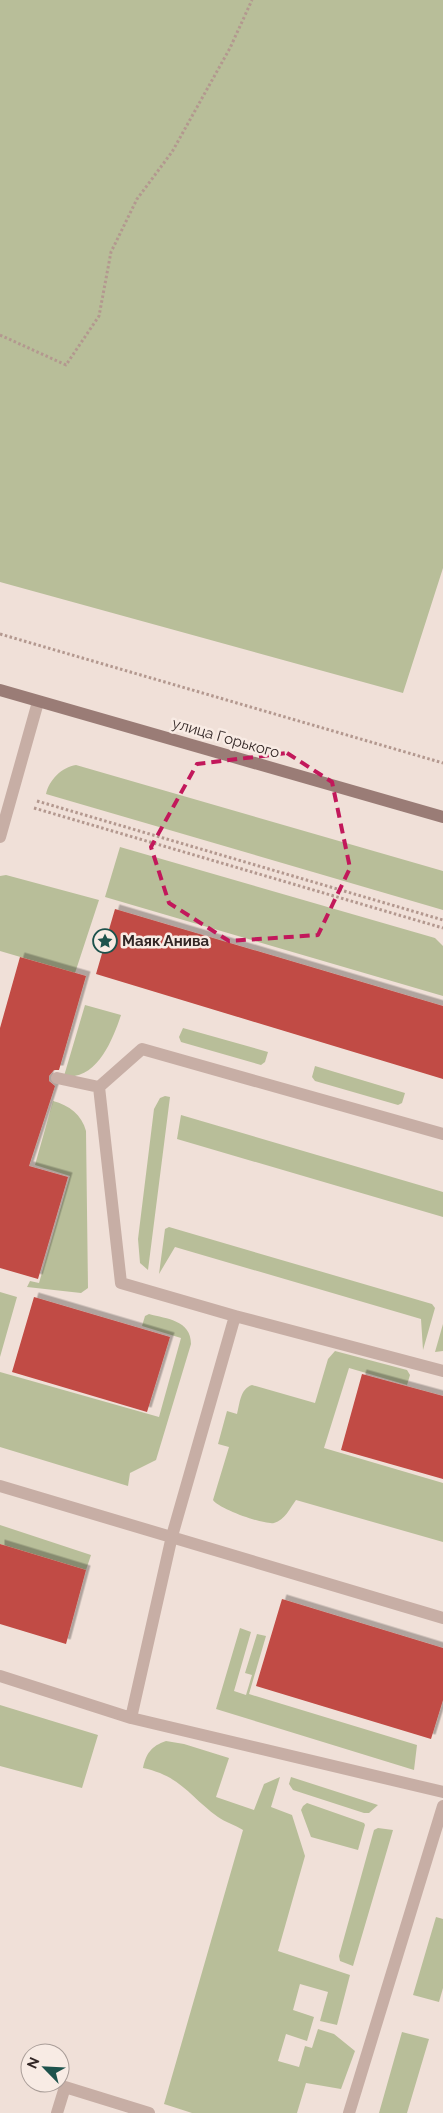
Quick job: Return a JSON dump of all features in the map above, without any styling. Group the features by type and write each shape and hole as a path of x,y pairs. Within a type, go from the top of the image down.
{"main road":[{"name":"улица Горького","path":"0,690 443,817"}],"lane":[{"path":"0,837 38,702"},
{"path":"99,1087 142,1049 443,1134"},
{"path":"57,1078 99,1087"},
{"path":"99,1087 121,1283 235,1316 443,1371"},
{"path":"131,1718 172,1536 235,1316"},
{"path":"0,1486 443,1618"},
{"path":"0,1676 131,1718 443,1792"},
{"path":"349,2113 443,1806"},
{"path":"57,2113 65,2087 148,2113"}],"path":[{"path":"0,335 66,365 99,316 111,252 137,199 172,152 230,48 252,0"},
{"path":"0,634 443,763"},
{"path":"28,799 443,920"},
{"path":"10,801 443,928"}],"highlighted area":[{"path":"287,753 332,782 350,868 318,935 229,941 169,903 151,847 197,764"}],"green space":[{"path":"0,0 443,0 443,568 403,693 0,582"},
{"path":"76,765 443,871 443,910 46,794 53,779 61,771"},
{"path":"120,847 435,938 443,946 443,996 105,897"},
{"path":"6,875 99,900 75,973 0,951 0,876"},
{"path":"85,1005 121,1015 108,1046 94,1065 86,1072 76,1076 64,1076"},
{"path":"183,1028 268,1052 265,1062 261,1065 181,1042 179,1037"},
{"path":"315,1066 405,1093 402,1103 398,1105 315,1081 312,1077"},
{"path":"170,1097 148,1270 140,1263 138,1239 154,1109 160,1098"},
{"path":"53,1101 64,1105 74,1112 81,1120 86,1131 88,1288 81,1293 27,1287 30,1281 39,1283 70,1176 35,1165"},
{"path":"181,1115 443,1192 443,1217 177,1139"},
{"path":"169,1227 432,1304 435,1308 423,1350 421,1319 175,1247 159,1274 165,1229"},
{"path":"0,1292 17,1297 0,1357"},
{"path":"149,1314 170,1319 182,1325 190,1336 191,1344 156,1460 130,1473 128,1486 0,1447 0,1372 159,1417 181,1338 142,1326 145,1316"},
{"path":"443,1324 443,1351 435,1352"},
{"path":"335,1351 407,1370 410,1375 407,1385 349,1368 324,1448 443,1483 443,1542 296,1500 284,1517 274,1523 269,1523 242,1516 224,1508 213,1500 229,1447 218,1444 227,1411 237,1414 243,1393 252,1385 315,1403 328,1359"},
{"path":"0,1525 91,1555 86,1570 0,1544"},
{"path":"240,1628 251,1632 234,1691 246,1695 252,1675 245,1673 257,1634 266,1636 249,1694 417,1745 414,1770 216,1709"},
{"path":"0,1705 98,1735 82,1788 0,1766"},
{"path":"166,1741 184,1744 229,1758 216,1797 254,1810 264,1784 280,1777 271,1807 292,1815 305,1856 278,1951 350,1975 337,2025 320,2021 328,1992 300,1984 293,2010 314,2017 307,2041 286,2034 278,2061 299,2067 305,2046 312,2048 318,2029 334,2034 355,2051 341,2089 306,2083 297,2113 192,2113 164,2104 243,1830 218,1817 167,1776 143,1768 150,1751 156,1745"},
{"path":"291,1777 378,1805 369,1813 364,1813 293,1790 289,1784"},
{"path":"307,1803 364,1823 358,1850 311,1837 301,1810"},
{"path":"378,1828 393,1830 353,1966 340,1961 339,1956 374,1830"},
{"path":"436,1917 443,1919 443,1988 439,2002 413,1995"},
{"path":"402,2032 429,2039 407,2113 379,2113"}],"building":[{"path":"115,909 443,1006 443,1079 96,974"},
{"path":"20,957 86,976 59,1070 54,1070 49,1076 49,1081 55,1086 29,1166 68,1177 38,1279 0,1268 0,1028"},
{"path":"34,1297 170,1337 147,1412 12,1372"},
{"path":"362,1374 443,1396 443,1479 341,1450"},
{"path":"0,1544 86,1570 66,1644 0,1624"},
{"path":"282,1599 443,1648 443,1700 431,1739 256,1686"}],"place":[{"name":"Маяк Анива","path":"105,941"}]}
